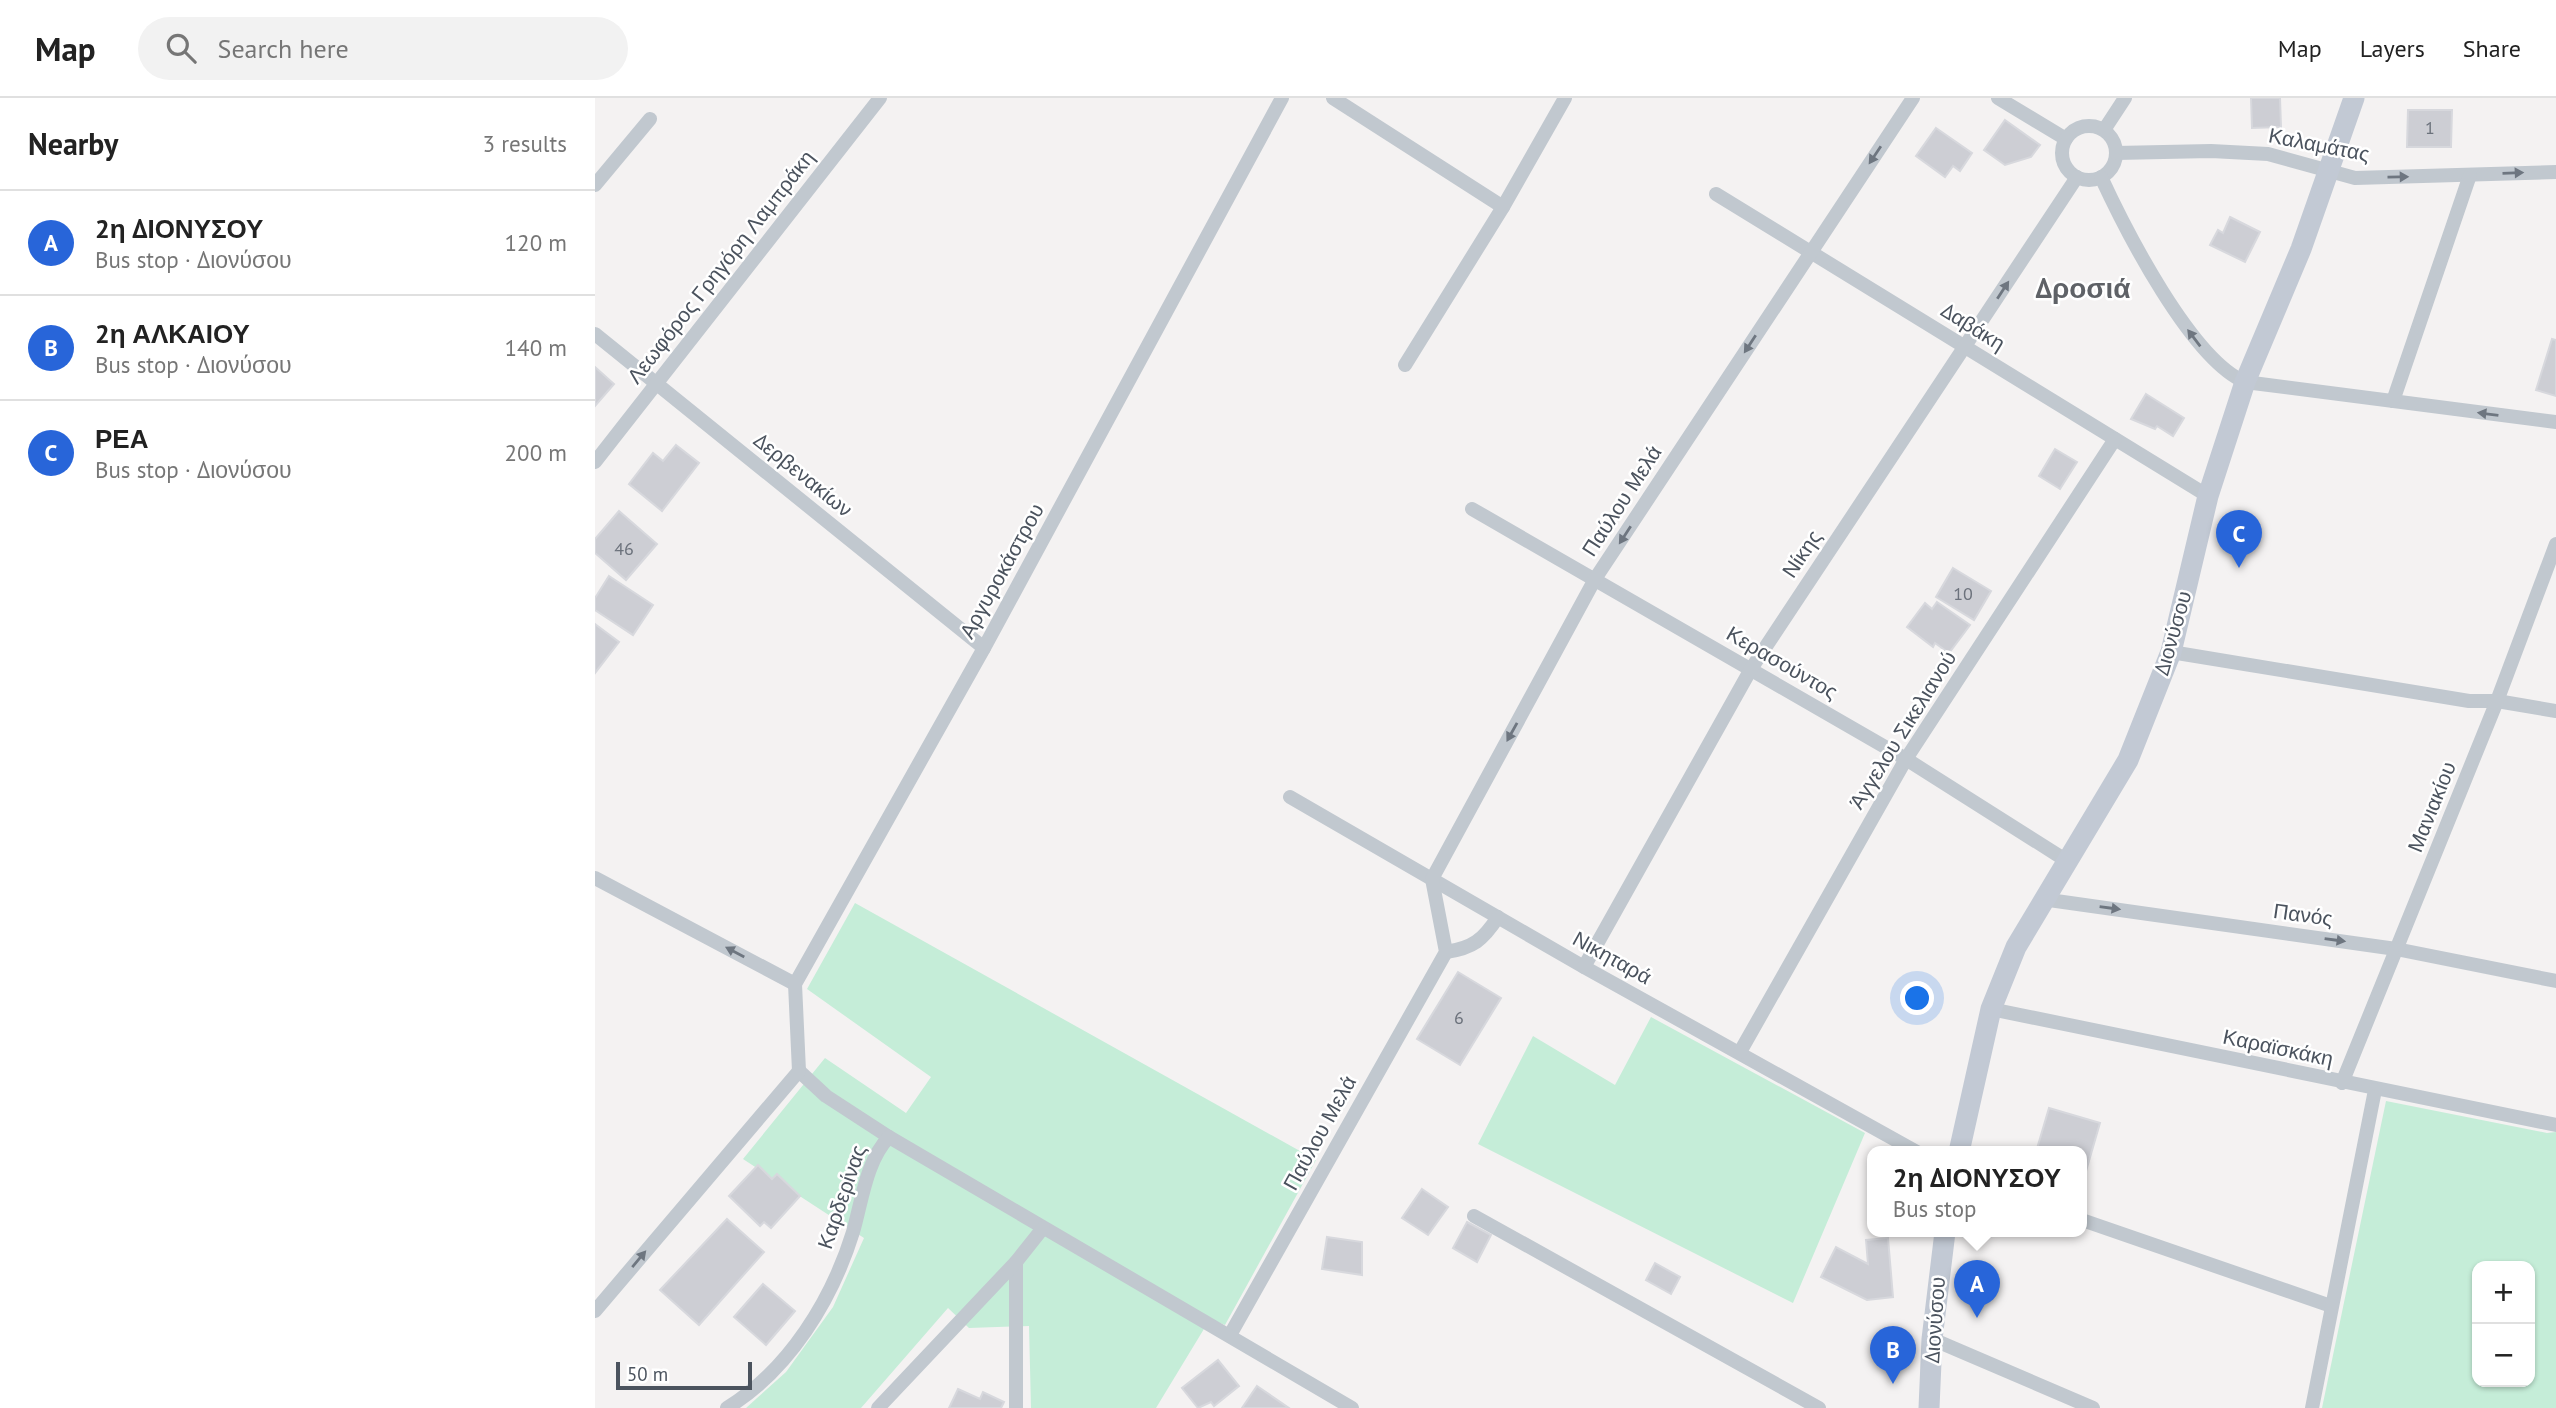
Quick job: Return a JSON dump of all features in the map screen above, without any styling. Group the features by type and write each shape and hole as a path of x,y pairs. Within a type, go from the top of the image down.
{"main road":[{"name":"Διονύσου","path":"1960,1146 1991,1009 2016,947 2042,898 2128,760 2171,652 2208,496 2245,382 2331,170 2354,98"},
{"name":"Διονύσου","path":"1929,1408 1932,1339 1944,1237"}],"street":[{"name":"Λεωφόρος Γρηγόρη Λαμπράκη","path":"595,462 880,98"},
{"name":"Αργυροκάστρου","path":"795,984 984,648 1282,98"},
{"path":"1333,98 1503,207"},
{"path":"1405,365 1503,207 1565,98"},
{"name":"Παύλου Μελά","path":"1432,879 1595,579 1913,98"},
{"path":"1998,98 2066,139"},
{"path":"2104,130 2125,98"},
{"path":"595,185 650,119"},
{"path":"2087,125 2104,130 2115,144 2116,153 2112,167 2093,180 2077,177 2070,171 2062,156 2066,139 2072,132 2087,125"},
{"name":"Καλαμάτας","path":"2116,153 2211,151 2268,154 2355,178 2556,172"},
{"path":"2393,401 2470,175"},
{"name":"Νίκης","path":"1584,967 1751,669 2077,177"},
{"path":"2101,177 2181,321 2210,359 2227,375 2245,382 2556,422"},
{"name":"Δαβάκη","path":"1716,194 2208,496"},
{"name":"Δερβενακίων","path":"595,334 984,648"},
{"name":"Άγγελου Σικελιανού","path":"1740,1052 1906,759 2115,439"},
{"name":"Κερασούντος","path":"1472,509 1906,759 2067,861"},
{"name":"Μανιακίου","path":"2342,1083 2497,701 2556,544"},
{"path":"2171,652 2469,701 2497,701 2556,711"},
{"name":"Νικηταρά","path":"1290,797 1584,967 1906,1146"},
{"path":"595,878 795,984 799,1071 595,1311"},
{"path":"1432,879 1447,953 1465,950 1482,941 1498,917"},
{"name":"Πανός","path":"2042,898 2396,949 2556,981"},
{"name":"Παύλου Μελά","path":"1230,1335 1447,953"},
{"name":"Καραϊσκάκη","path":"1991,1009 2375,1090 2556,1125"},
{"path":"799,1071 826,1096 889,1137"},
{"path":"2312,1408 2375,1090"},
{"name":"Καρδερίνας","path":"726,1408 783,1362 829,1295 852,1236 877,1150 889,1137 1352,1408"},
{"path":"1474,1216 1819,1408"},
{"path":"2087,1222 2331,1306"},
{"path":"878,1408 1016,1262 1043,1228"},
{"path":"1016,1262 1016,1408"},
{"path":"1932,1339 2093,1408"}],"green space":[{"path":"855,903 1316,1160 1225,1325 1210,1319 1156,1408 1031,1408 1029,1326 969,1328 948,1308 861,1408 746,1408 786,1372 833,1307 864,1238 743,1159 825,1058 906,1113 931,1077 807,989"},
{"path":"1651,1017 1865,1133 1793,1303 1478,1144 1533,1036 1615,1085"},
{"path":"2386,1101 2547,1133 2556,1132 2556,1408 2322,1408"}],"building":[{"path":"2251,98 2280,98 2281,127 2252,128"},
{"path":"2408,110 2452,110 2451,147 2407,147"},
{"path":"2005,120 2040,145 2031,157 2005,165 1984,150"},
{"path":"1936,128 1972,153 1960,171 1953,166 1945,177 1916,156"},
{"path":"2230,217 2260,232 2245,262 2210,245 2218,230 2223,233"},
{"path":"2552,339 2556,340 2556,396 2536,390"},
{"path":"595,367 614,384 595,406"},
{"path":"2146,394 2184,418 2173,436 2157,426 2155,429 2131,419"},
{"path":"676,445 699,463 662,511 629,484 653,453 663,461"},
{"path":"2055,449 2077,462 2060,489 2039,476"},
{"path":"619,511 657,544 626,580 595,553 595,539"},
{"path":"1953,568 1991,591 1974,620 1936,597"},
{"path":"609,576 653,605 633,635 595,610 595,598"},
{"path":"1937,602 1970,625 1949,653 1935,643 1933,647 1907,627 1925,603 1932,609"},
{"path":"595,624 619,642 595,673"},
{"path":"1458,972 1501,998 1460,1065 1417,1039"},
{"path":"2049,1108 2100,1123 2087,1168 2087,1146 2038,1146"},
{"path":"758,1165 772,1179 777,1174 800,1196 771,1228 764,1222 760,1226 729,1196"},
{"path":"1422,1189 1448,1207 1428,1235 1402,1218"},
{"path":"727,1219 764,1252 699,1325 660,1290"},
{"path":"1467,1222 1491,1235 1477,1262 1453,1248"},
{"path":"1327,1237 1362,1242 1362,1275 1322,1269"},
{"path":"1888,1238 1893,1297 1867,1300 1821,1277 1836,1247 1868,1264 1866,1240"},
{"path":"1655,1263 1680,1277 1671,1294 1646,1280"},
{"path":"763,1284 795,1311 766,1345 734,1317"},
{"path":"1218,1360 1239,1386 1214,1406 1211,1402 1198,1408 1182,1388"},
{"path":"1257,1386 1289,1408 1242,1408"},
{"path":"958,1389 980,1399 983,1392 1004,1402 1001,1408 949,1408"}],"place":[{"name":"ΡΕΑ","path":"2239,568"},
{"name":"2η ΔΙΟΝΥΣΟΥ","path":"1977,1318"},
{"name":"2η ΑΛΚΑΙΟΥ","path":"1893,1384"}],"district":[{"name":"Δροσιά","path":"2083,288"}]}
